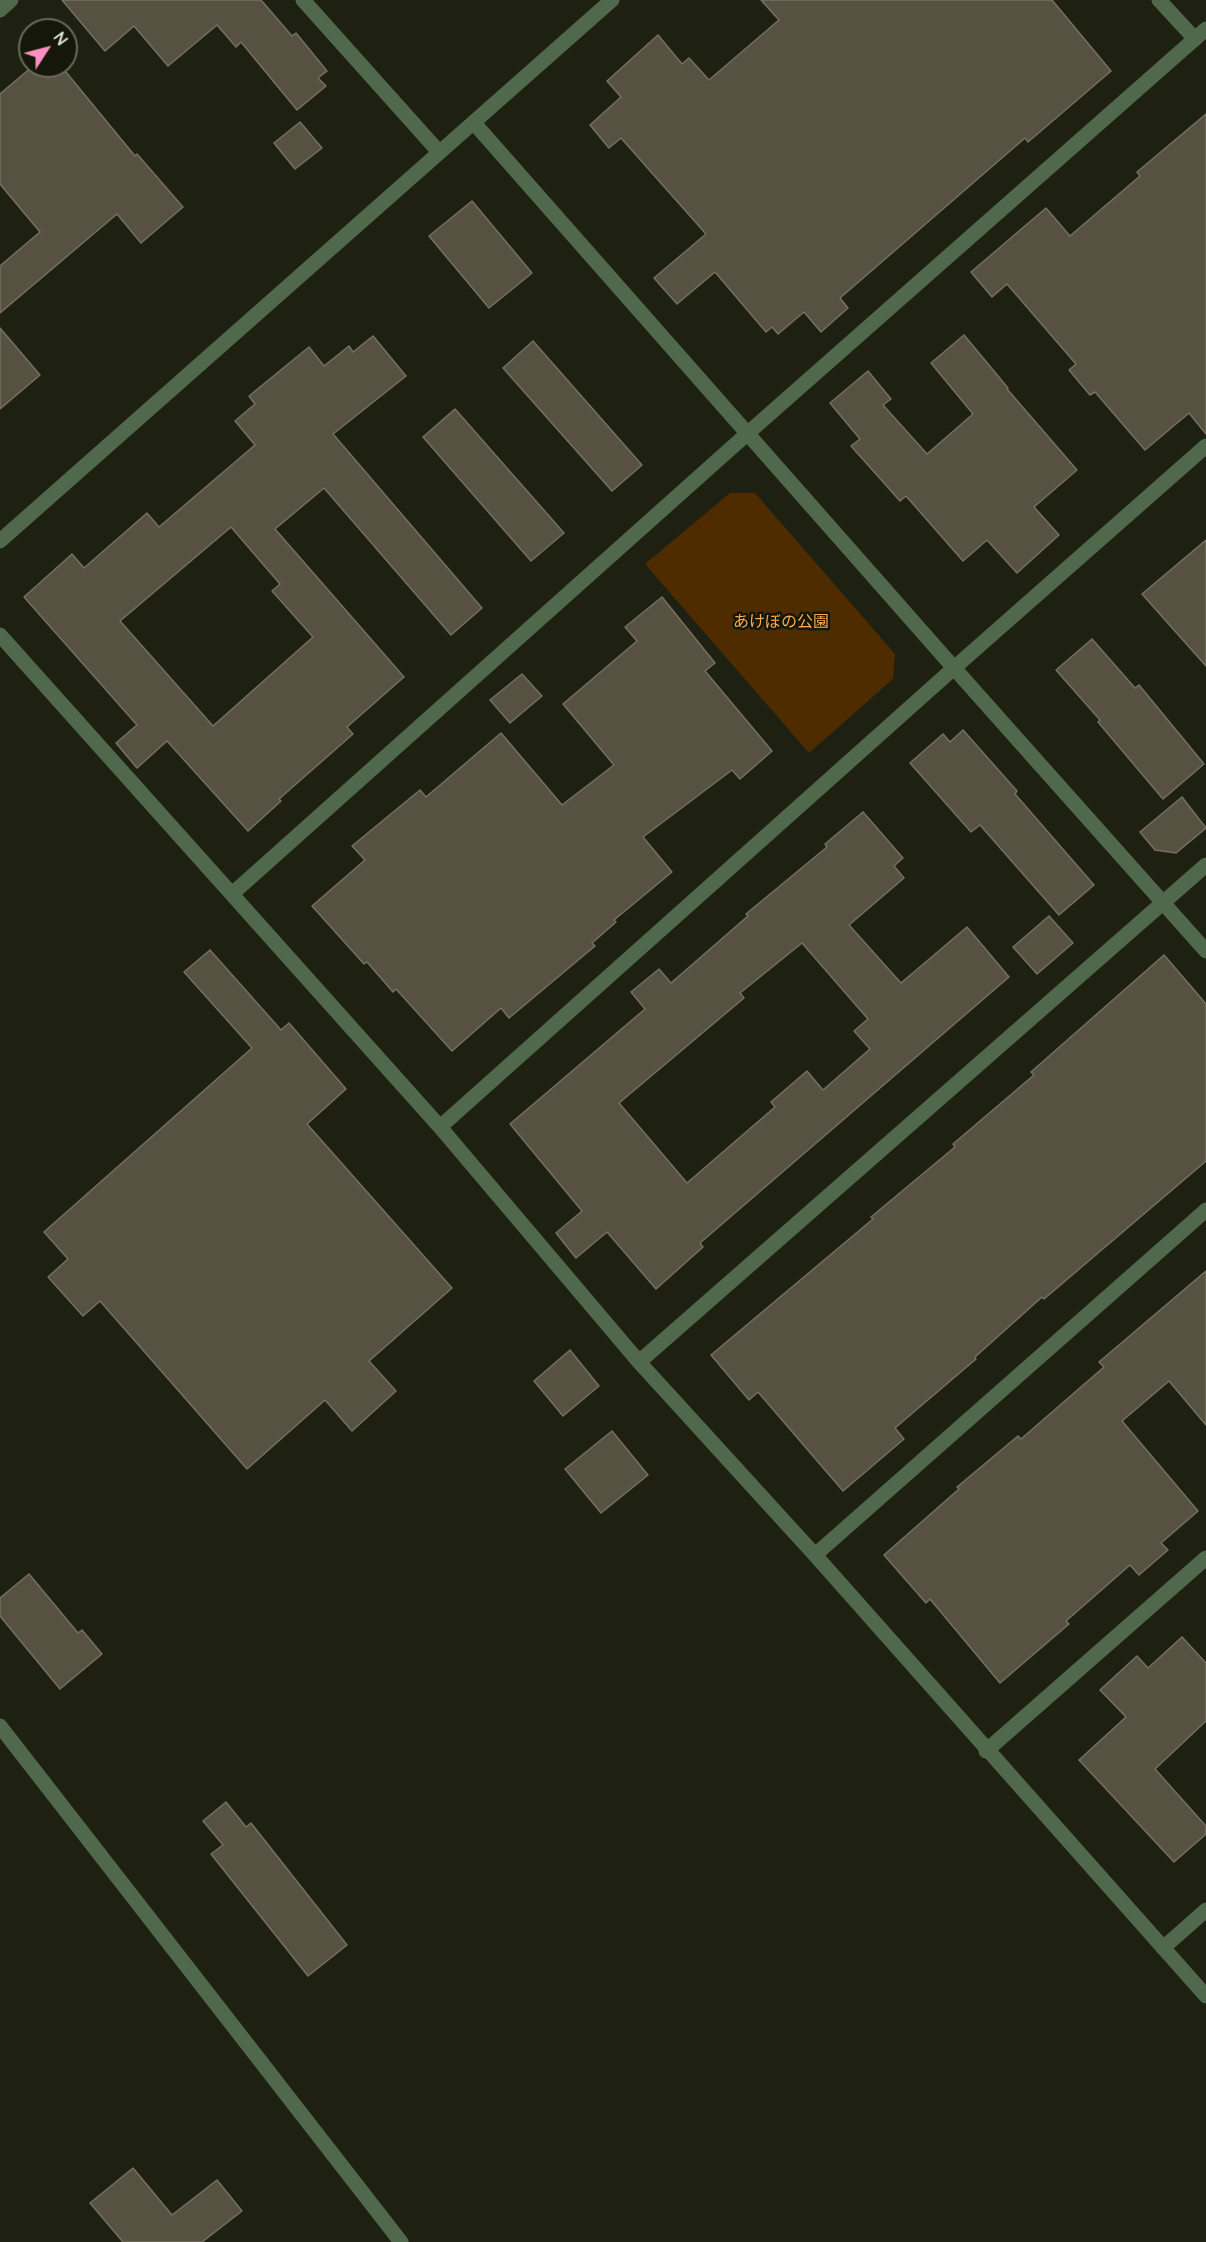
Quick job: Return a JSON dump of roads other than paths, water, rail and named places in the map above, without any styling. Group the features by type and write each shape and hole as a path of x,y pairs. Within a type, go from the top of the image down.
{"street":[{"path":"0,10 11,0"},
{"path":"303,0 439,152"},
{"path":"0,541 612,0"},
{"path":"232,894 748,433 1200,34 1159,0"},
{"path":"474,123 1206,951"},
{"path":"440,1127 1206,446"},
{"path":"0,635 440,1127 639,1362 815,1555 986,1751 1206,1996"},
{"path":"639,1362 1206,864"},
{"path":"815,1555 1206,1210"},
{"path":"986,1751 1206,1558"},
{"path":"0,1726 401,2242"},
{"path":"1163,1948 1206,1910"}],"park label":[{"name":"あけぼの公園","path":"781,622"}]}
